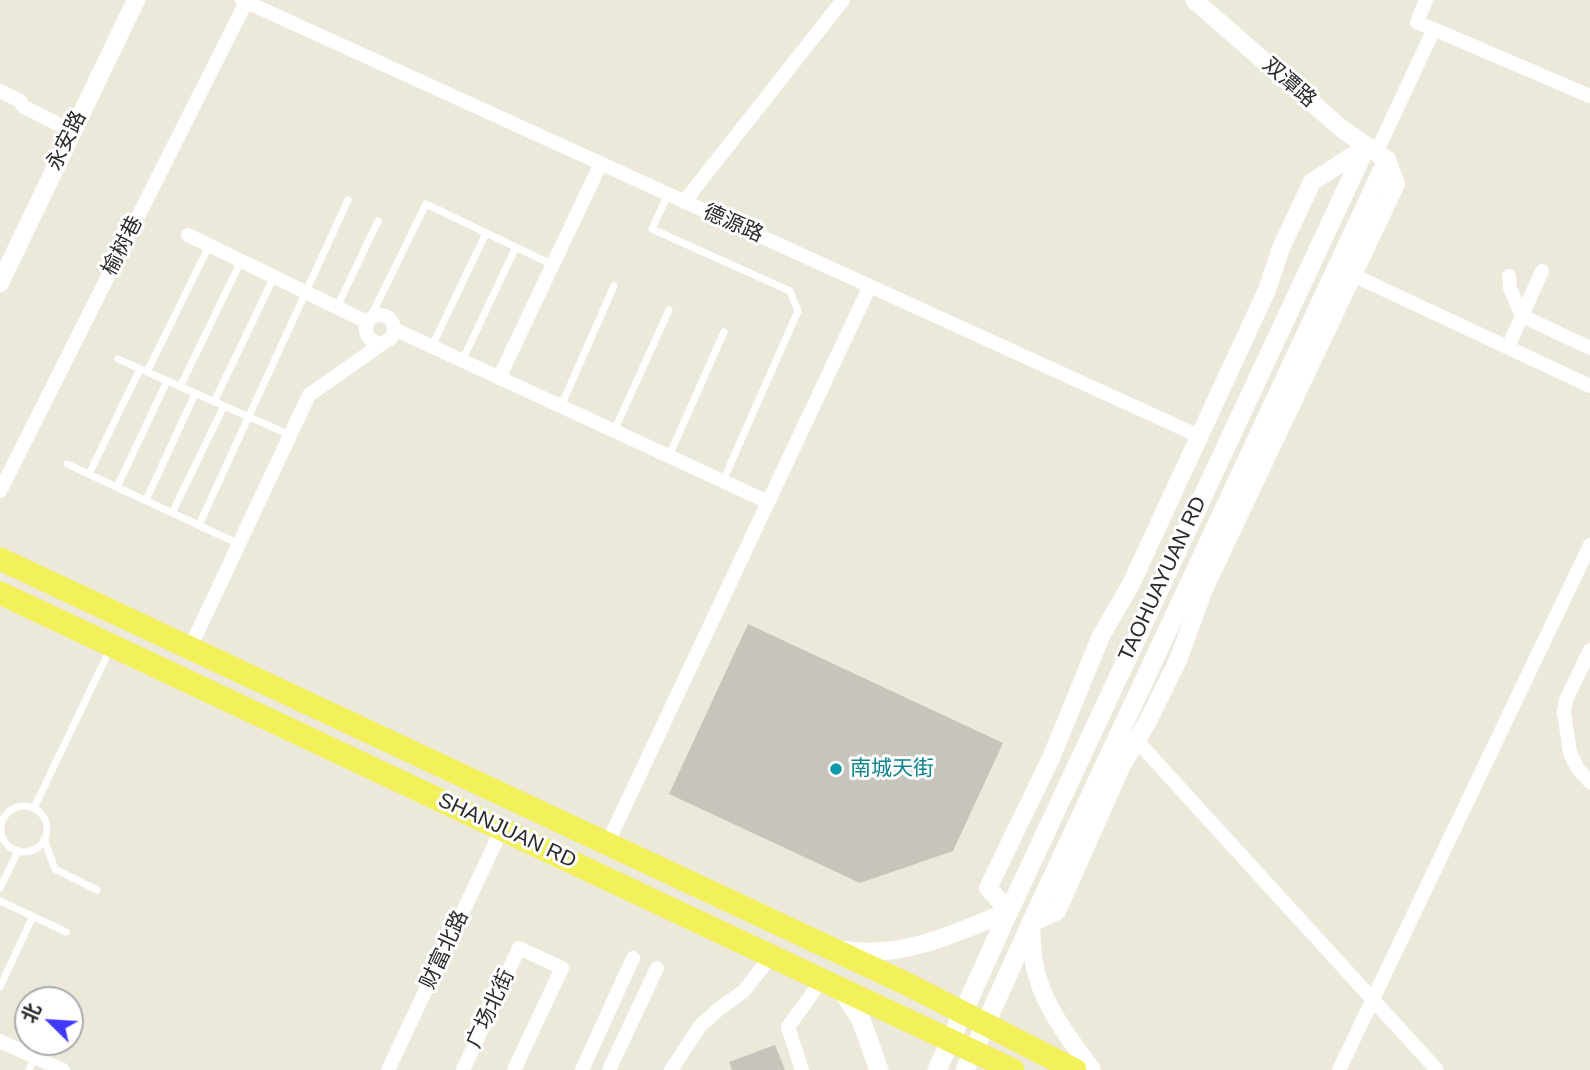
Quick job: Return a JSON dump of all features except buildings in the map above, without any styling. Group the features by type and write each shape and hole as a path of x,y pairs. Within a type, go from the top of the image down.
{"main road":[{"name":"TAOHUAYUAN RD","path":"969,1061 1031,923 1130,734 1345,271 1376,154"},
{"name":"TAOHUAYUAN RD","path":"937,1070 1224,448 1376,154"},
{"name":"SHANJUAN RD","path":"0,559 962,1012"},
{"name":"SHANJUAN RD","path":"0,593 950,1039 969,1061 1013,1070"},
{"path":"831,984 861,1020 879,1070"},
{"path":"962,1012 984,1026 1074,1070"}],"street":[{"name":"永安路","path":"0,283 136,0"},
{"path":"684,201 844,0"},
{"name":"双潭路","path":"1194,0 1342,129 1376,154"},
{"path":"1426,0 1417,22 1590,96"},
{"name":"德源路","path":"244,1 1224,448"},
{"name":"榆树巷","path":"0,491 244,1"},
{"path":"828,947 862,953 896,949 960,932 1009,911 988,888 1051,758 1087,666 1131,584 1267,290 1281,248 1312,182 1376,154 1434,29"},
{"path":"0,91 20,101 24,107 72,131"},
{"path":"499,378 601,163"},
{"path":"188,235 369,320"},
{"path":"1345,271 1590,386"},
{"path":"1508,347 1542,271"},
{"path":"1509,276 1512,296 1522,316 1590,348"},
{"path":"607,844 870,286"},
{"path":"190,649 309,395 391,338 394,329 392,320 379,314 369,320"},
{"path":"369,320 367,335 374,342 383,343"},
{"path":"394,329 768,502"},
{"path":"1339,1070 1590,545"},
{"path":"1590,650 1566,700 1564,712 1570,753 1578,769 1590,782"},
{"path":"1130,734 1437,1070"},
{"path":"1051,758 1075,769"},
{"name":"财富北路","path":"388,1070 502,829"},
{"path":"1031,923 1032,954 1038,980 1064,1031 1092,1070"},
{"name":"广场北街","path":"463,1070 519,948 562,968 514,1070"},
{"path":"671,1070 700,1026 744,991 771,956"},
{"path":"582,1070 633,958"},
{"path":"609,1070 657,968"},
{"path":"802,1070 788,1027 831,984"},
{"path":"0,1041 32,1063 63,1070"}],"lane":[{"path":"668,194 652,229 790,291 798,311 723,481"},
{"path":"199,525 348,200"},
{"path":"369,320 426,204 553,265"},
{"path":"337,307 378,221"},
{"path":"432,346 486,233"},
{"path":"89,474 209,246"},
{"path":"462,360 516,247"},
{"path":"180,387 242,261"},
{"path":"214,402 274,277"},
{"path":"561,406 614,286"},
{"path":"614,431 669,310"},
{"path":"669,456 724,332"},
{"path":"118,359 290,435"},
{"path":"117,487 167,381"},
{"path":"146,500 195,394"},
{"path":"172,513 224,406"},
{"path":"67,464 239,544"},
{"path":"34,808 112,646"},
{"path":"44,839 34,849 18,851 2,837 2,822 12,809 19,806 34,808 47,825 44,839 55,869 97,890"},
{"path":"0,888 18,851"},
{"path":"0,901 66,932"},
{"path":"0,986 33,916"}],"place":[{"name":"南城天街","path":"836,769"}]}
